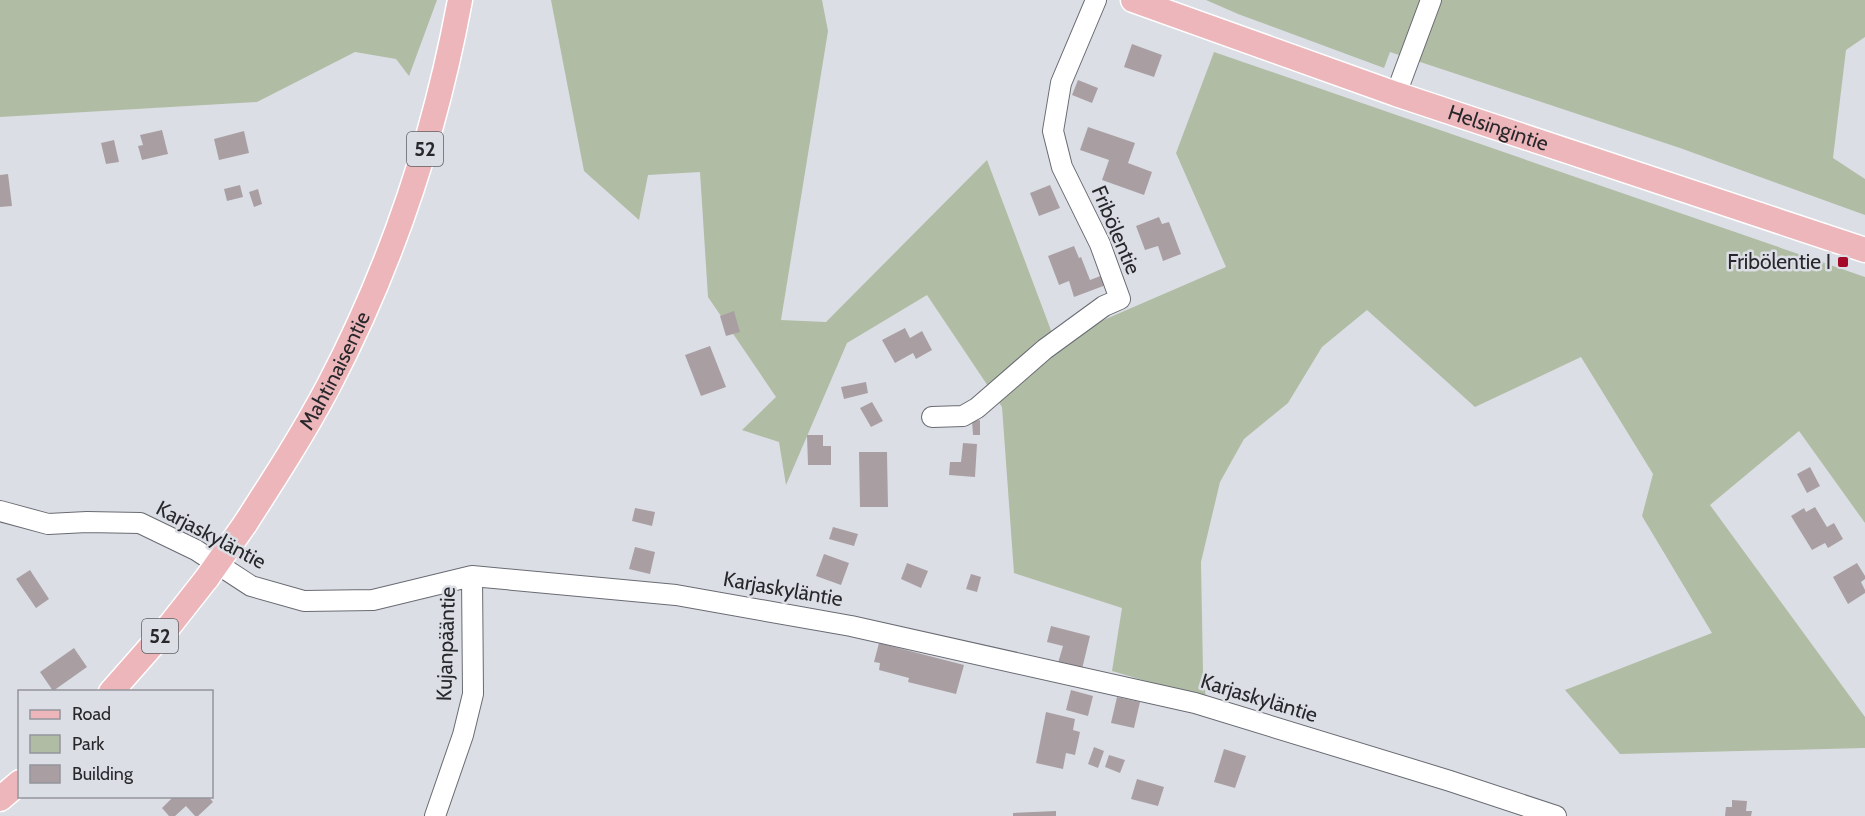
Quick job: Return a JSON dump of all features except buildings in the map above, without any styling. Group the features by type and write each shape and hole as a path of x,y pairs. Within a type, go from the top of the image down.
{"main road":[{"name":"Mahtinaisentie","path":"113,690 170,625 207,578 284,463 328,387 373,293 408,204 434,119 460,0"},
{"name":"Helsingintie","path":"1133,0 1396,94 1865,250"},
{"path":"0,799 18,784"}],"street":[{"name":"Fribölentie","path":"932,417 963,416 977,408 1045,349 1104,306 1120,299 1100,244 1062,166 1053,131 1061,83 1096,0"},
{"path":"1396,94 1431,0"},
{"name":"Karjaskyläntie","path":"0,511 48,524 140,523 196,550 251,586 304,601 373,600 472,576 676,595 851,626 1195,703 1556,816"},
{"name":"Kujanpääntie","path":"435,816 463,735 473,694 472,576"}],"green space":[{"path":"0,0 437,0 409,76 396,59 355,52 257,102 0,117"},
{"path":"551,0 822,0 828,31 781,320 826,322 987,160 1055,341 1226,267 1176,153 1214,52 1865,277 1865,523 1799,431 1710,505 1865,717 1865,748 1620,754 1565,690 1712,633 1642,516 1653,474 1581,357 1475,407 1367,310 1322,347 1288,403 1244,439 1220,482 1201,562 1203,672 1206,699 1112,671 1122,608 1014,573 1002,407 927,295 847,343 786,485 779,442 742,430 776,397 708,297 700,172 648,175 639,220 584,171"},
{"path":"1206,0 1865,0 1865,37 1846,50 1833,158 1865,179 1865,215 1680,148 1390,52 1384,68"}],"place":[{"name":"Fribölentie I","path":"1843,262"}]}
